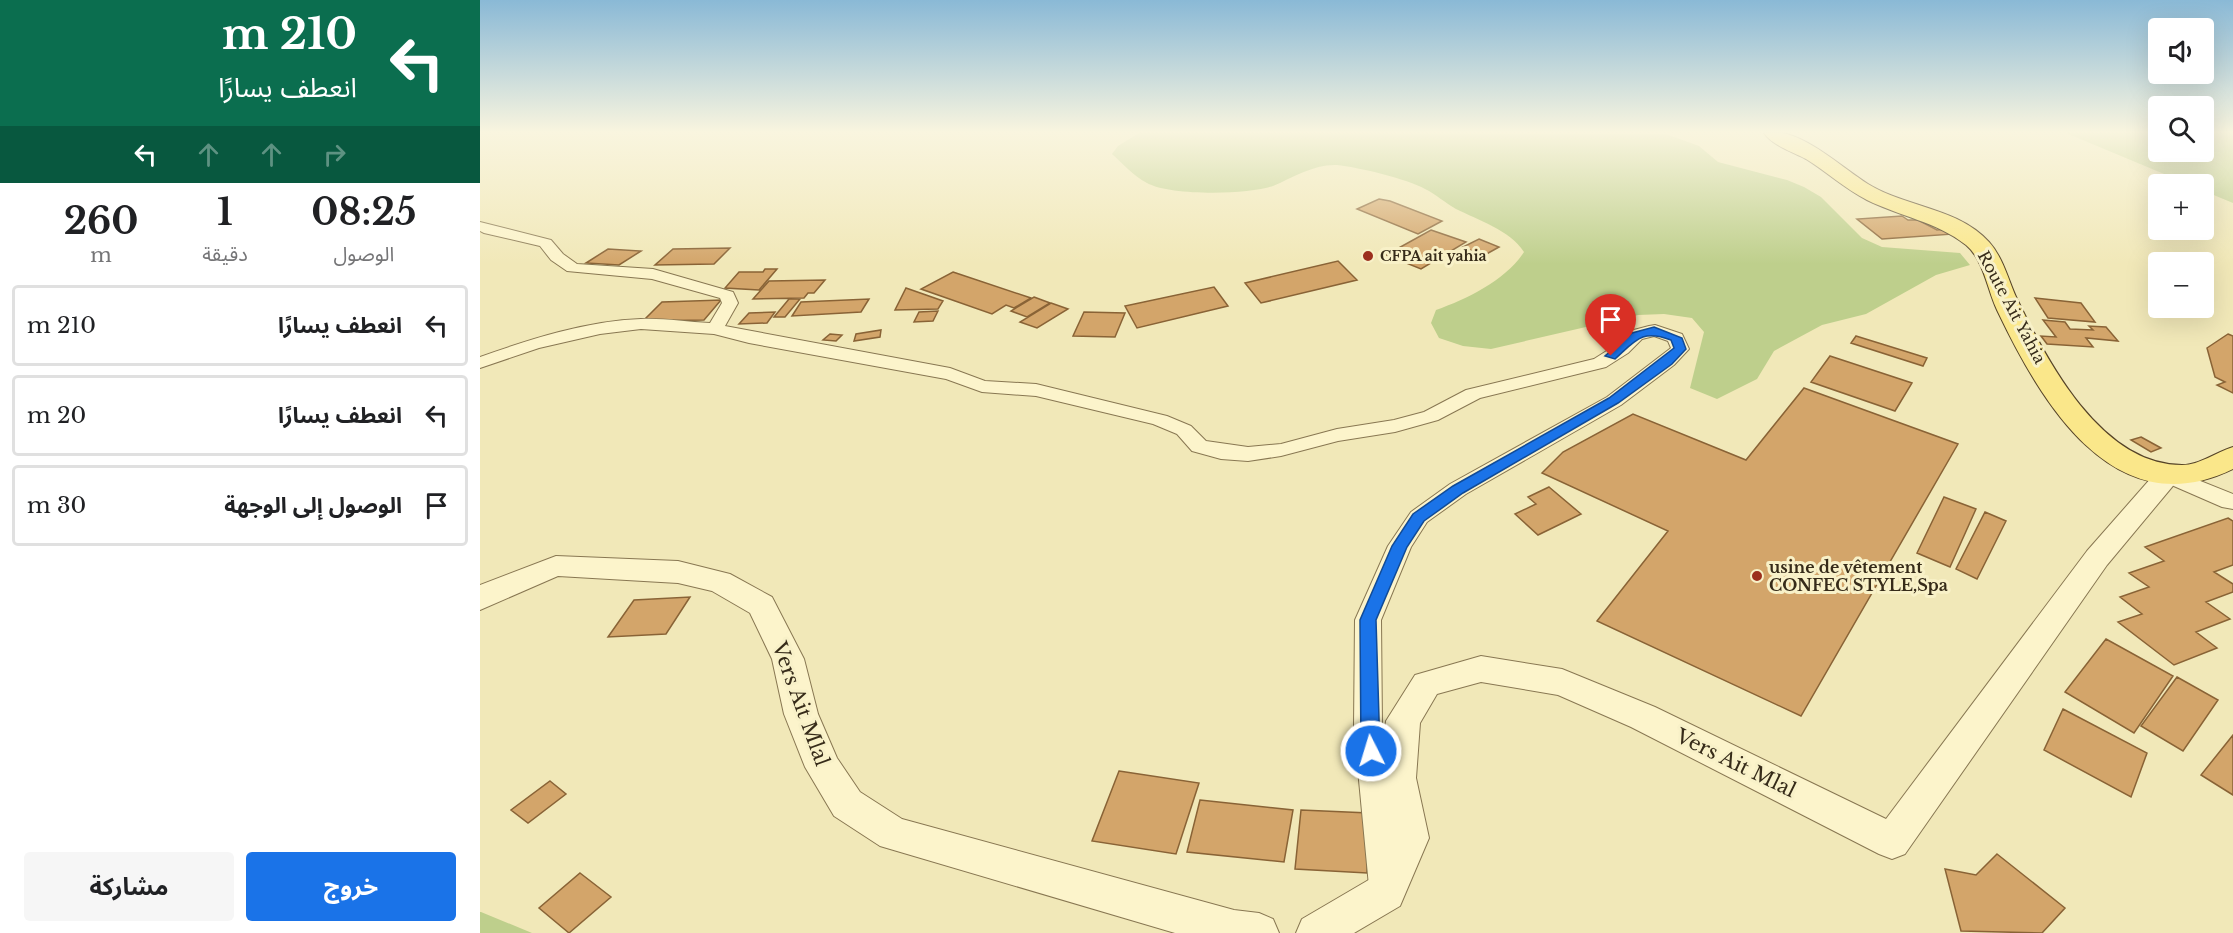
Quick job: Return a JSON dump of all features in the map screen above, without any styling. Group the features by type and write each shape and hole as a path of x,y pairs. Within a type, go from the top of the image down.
{"main road":[{"name":"Route Ait Yahia","path":"1845,177 1874,196 1943,224 1974,240 1984,250 1994,267 2002,294 2028,342 2074,417 2106,446 2133,462 2168,475 2195,473 2233,457"}],"street":[{"path":"480,226 497,234 548,242 555,249 556,257 573,268 653,274 727,295 730,303 715,329"},
{"path":"480,363 534,344 600,329 641,324 715,329 784,345 950,374 982,386 1036,390 1160,420 1184,430 1199,446 1221,452 1248,454 1281,450 1337,435 1395,426 1431,416 1473,394 1600,363 1622,350 1636,335 1654,330 1676,338 1680,349 1668,361 1614,401 1458,489 1419,517 1400,546 1368,620 1368,727 1386,892 1316,933"},
{"path":"2168,475 2230,502 2233,501"},
{"name":"Vers Ait Mlal","path":"1386,892 1410,838 1398,778 1403,721 1426,684 1481,669 1562,682 1643,717 1892,841 2097,558 2168,475"},
{"name":"Vers Ait Mlal","path":"480,599 501,587 555,566 678,572 720,582 761,605 788,659 801,714 823,767 847,804 893,834 1234,930 1259,933"}],"green space":[{"path":"1138,177 1293,177 1261,189 1209,193 1173,190"},
{"path":"1391,177 1774,177 1804,187 1821,197 1862,238 1882,247 1960,253 1970,265 1936,275 1866,314 1822,325 1774,351 1757,379 1717,399 1690,388 1704,332 1692,318 1664,314 1638,315 1491,349 1463,346 1439,338 1431,323 1436,310 1496,280 1524,252 1518,244 1502,232 1407,181"},
{"path":"2214,177 2233,177 2233,203 2214,195"},
{"path":"481,912 532,933 480,933"}],"building":[{"path":"1379,199 1442,221 1418,234 1357,209"},
{"path":"1902,216 1908,220 1918,220 1937,230 1948,229 1954,234 1882,239 1857,219"},
{"path":"1431,230 1466,242 1421,269 1386,255"},
{"path":"1479,239 1499,247 1483,256 1463,247"},
{"path":"730,248 714,264 655,265 673,249"},
{"path":"608,249 641,251 619,265 586,263"},
{"path":"1338,261 1357,280 1261,303 1245,283"},
{"path":"765,269 777,269 759,290 725,288 739,272 763,272"},
{"path":"953,272 1031,298 1014,308 1006,305 992,314 921,289"},
{"path":"825,280 814,293 808,293 804,298 753,299 769,281"},
{"path":"1214,287 1228,306 1137,328 1125,306"},
{"path":"906,288 943,301 938,309 895,310"},
{"path":"1034,297 1050,303 1027,317 1011,311"},
{"path":"2035,298 2081,303 2095,322 2048,318"},
{"path":"789,299 800,299 785,317 774,317"},
{"path":"869,299 861,312 792,316 801,302"},
{"path":"721,300 704,320 643,321 662,302"},
{"path":"1051,303 1068,309 1037,328 1020,322"},
{"path":"938,311 933,321 914,322 919,312"},
{"path":"775,312 767,323 739,324 749,313"},
{"path":"1084,312 1125,313 1115,337 1073,336"},
{"path":"2043,320 2065,322 2070,329 2093,330 2089,326 2106,327 2118,341 2086,338 2093,347 2047,344 2041,336 2056,337"},
{"path":"881,330 880,337 854,341 856,334"},
{"path":"830,334 842,335 836,341 823,340"},
{"path":"2228,334 2233,336 2233,393 2217,385 2225,382 2215,377 2207,348"},
{"path":"1856,336 1927,358 1923,366 1851,343"},
{"path":"1830,356 1912,383 1895,411 1811,382"},
{"name":"usine de vêtement CONFEC STYLE,Spa","path":"1804,388 1958,444 1801,716 1597,621 1668,531 1542,473 1563,452 1633,414 1746,460"},
{"path":"2141,437 2161,448 2151,452 2131,440"},
{"path":"1549,487 1581,514 1538,535 1515,514 1536,504 1528,497"},
{"path":"1944,497 1976,509 1950,567 1917,553"},
{"path":"1985,512 2006,521 1977,579 1956,569"},
{"path":"2228,518 2233,521 2233,565 2214,572 2233,584 2233,592 2206,602 2230,619 2196,632 2217,648 2174,665 2118,622 2142,614 2120,597 2149,587 2129,573 2164,561 2145,547"},
{"path":"690,597 666,634 608,637 634,600"},
{"path":"2106,639 2173,676 2134,733 2065,692"},
{"path":"2177,677 2218,700 2183,751 2141,726"},
{"path":"2063,709 2147,753 2131,797 2044,750"},
{"path":"2233,735 2233,795 2201,775"},
{"path":"1119,771 1199,783 1176,854 1092,841"},
{"path":"550,781 566,794 528,823 511,810"},
{"path":"1200,800 1293,810 1284,862 1187,852"},
{"path":"1301,810 1369,813 1367,873 1295,869"},
{"path":"1997,854 2065,908 2042,933 1961,931 1945,869 1976,875"},
{"path":"580,873 611,897 569,933 539,908"}],"place":[{"name":"CFPA ait yahia","path":"1368,256"},
{"name":"usine de vêtement CONFEC STYLE,Spa","path":"1757,576"}],"route":[{"path":"1371,751 1368,727 1368,620 1400,546 1419,517 1458,489 1614,401 1668,361 1680,349 1676,338 1654,330 1636,335 1622,350 1611,356"}]}
